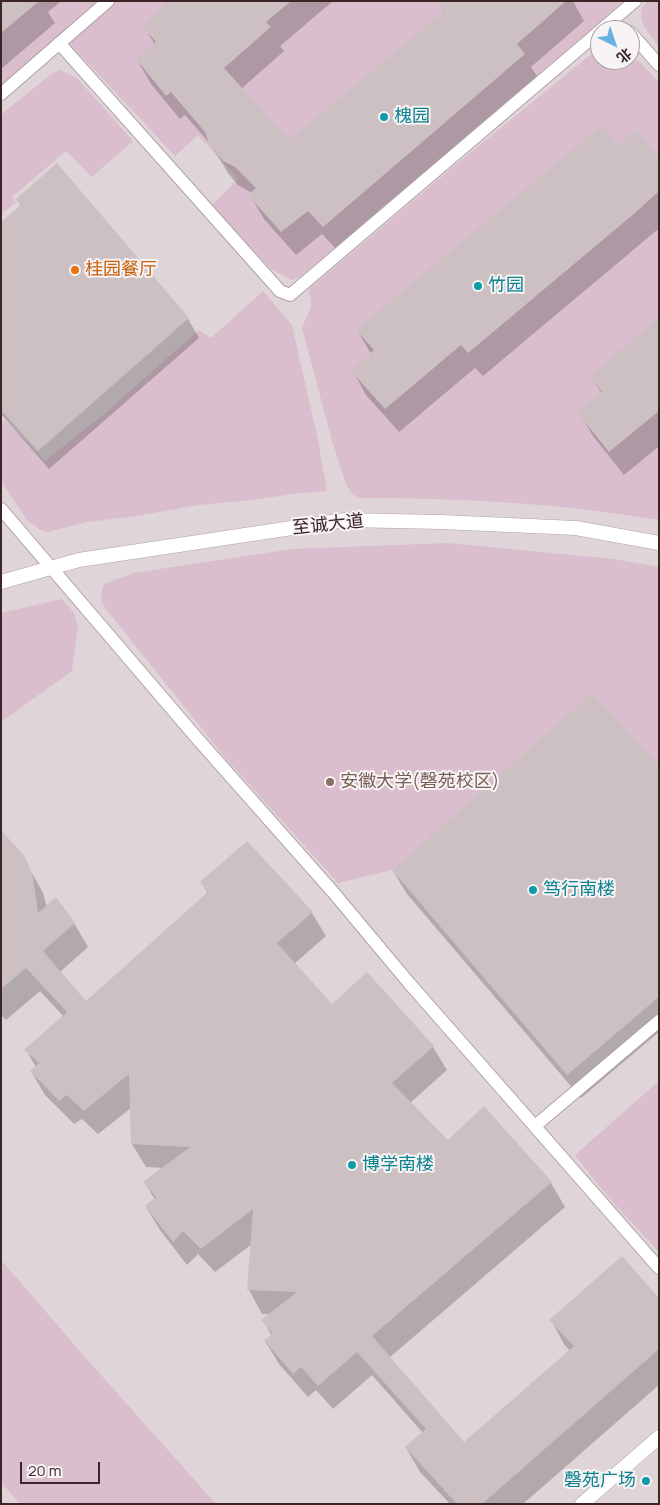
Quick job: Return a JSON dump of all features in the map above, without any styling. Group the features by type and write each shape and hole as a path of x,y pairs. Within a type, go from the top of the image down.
{"street":[{"name":"至诚大道","path":"1,582 79,560 345,520 576,528 659,543"},
{"path":"582,1504 659,1437"}],"lane":[{"path":"1,94 108,1"},
{"path":"613,20 635,1"},
{"path":"60,43 280,291 290,295 590,39"},
{"path":"640,43 659,65"},
{"path":"1,509 195,736 333,892 415,991 659,1268"},
{"path":"535,1126 659,1021"}],"shaded area":[{"name":"安徽大学(磬苑校区)","path":"1,1 659,1 659,1504 1,1504"},
{"path":"1,1 101,1 1,88"},
{"path":"117,1 624,1 602,20 590,20 590,30 343,241 298,278 291,280 271,269 212,205 238,179 198,135 175,156 69,43"},
{"path":"648,1 659,1 659,46 643,24 641,18 643,6"},
{"path":"590,55 590,70 640,70 640,62 659,82 659,520 585,509 472,500 360,498 353,495 346,484 332,441 302,328 311,307 309,289 453,167"},
{"path":"60,70 77,78 133,141 92,177 66,151 12,197 16,202 1,214 1,115 51,74"},
{"path":"263,291 292,325 318,440 327,491 199,505 87,522 48,532 41,530 28,521 1,481 1,424 5,420 45,461 103,415 199,330 211,338"},
{"path":"448,543 614,559 659,567 659,765 592,693 392,870 338,883 228,761 109,613 102,600 104,584 133,573 292,549"},
{"path":"62,599 74,613 78,627 72,671 1,722 1,613"},
{"path":"659,1081 659,1252 607,1196 575,1155"},
{"path":"1,1260 216,1504 20,1504 1,1482"}],"building":[{"path":"1,1 39,1 1,33"},
{"name":"槐园","path":"170,1 291,1 266,22 271,27 224,68 289,140 444,11 435,1 566,1 517,44 525,54 323,227 308,211 281,232 248,195 256,188 235,167 223,161 208,141 205,132 171,92 166,96 136,59 156,42 142,26"},
{"name":"竹园","path":"601,126 619,145 636,130 659,157 659,191 468,353 461,345 385,409 351,371 374,350 356,330"},
{"name":"桂园餐厅","path":"57,163 189,318 38,451 1,410 1,222 21,205 16,199"},
{"path":"659,318 659,411 609,452 577,412 602,392 590,376"},
{"name":"笃行南楼","path":"592,693 659,765 659,997 567,1075 392,870"},
{"name":"博学南楼","path":"1,830 25,857 30,868 38,913 56,897 75,923 43,951 86,1001 208,892 200,882 247,841 313,912 277,943 332,1004 367,972 434,1046 392,1083 448,1140 484,1106 552,1182 372,1336 464,1442 574,1346 549,1320 622,1256 659,1298 659,1349 482,1504 457,1504 405,1447 426,1429 357,1352 318,1386 301,1367 293,1374 264,1340 273,1334 261,1320 297,1292 247,1290 253,1209 201,1249 183,1231 173,1242 145,1206 156,1197 143,1182 190,1147 131,1144 129,1074 84,1111 67,1095 59,1101 30,1071 39,1063 24,1050 67,1012 26,968 1,989"}],"place":[{"name":"槐园","path":"384,117"},
{"name":"桂园餐厅","path":"75,270"},
{"name":"竹园","path":"478,286"},
{"name":"安徽大学(磬苑校区)","path":"330,782"},
{"name":"笃行南楼","path":"533,890"},
{"name":"博学南楼","path":"352,1165"},
{"name":"磬苑广场","path":"646,1481"}]}
